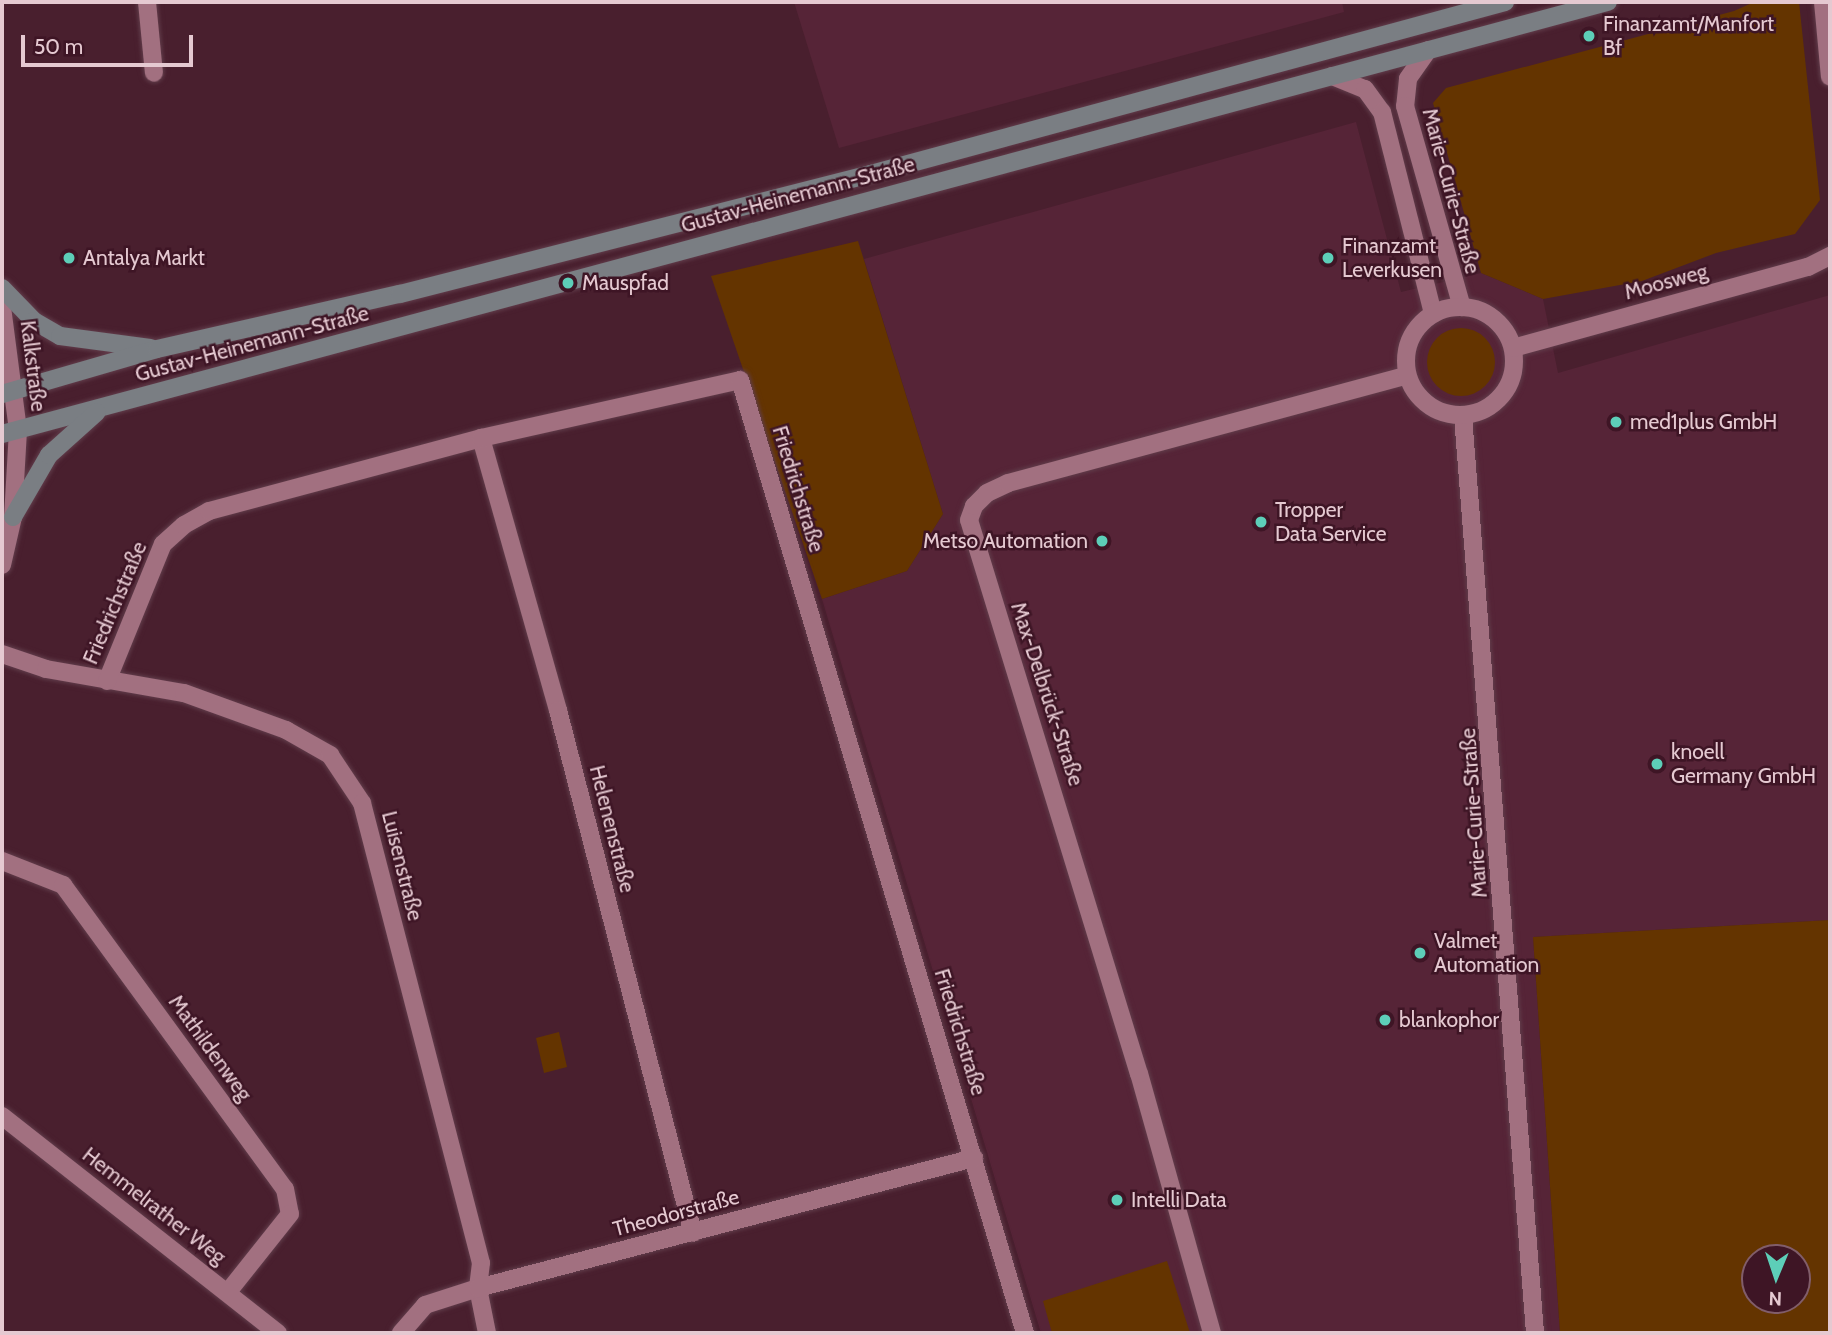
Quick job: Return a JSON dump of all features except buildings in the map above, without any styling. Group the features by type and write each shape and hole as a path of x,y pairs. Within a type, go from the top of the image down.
{"main road":[{"name":"Gustav-Heinemann-Straße","path":"10,432 1608,2"},
{"name":"Gustav-Heinemann-Straße","path":"9,393 157,349 400,294 835,183 1498,3"},
{"path":"2,288 34,321 60,336 157,349"},
{"path":"13,517 49,455 101,408"}],"street":[{"path":"147,2 155,73"},
{"path":"1823,2 1830,77"},
{"name":"Marie-Curie-Straße","path":"1428,50 1408,79 1405,106 1462,307"},
{"path":"1332,76 1365,89 1382,112 1433,314"},
{"name":"Moosweg","path":"1513,348 1808,267 1830,256"},
{"name":"Kalkstraße","path":"2,307 10,432"},
{"path":"1462,307 1494,319 1513,348 1511,379 1504,393 1479,413 1463,416 1441,412 1422,401 1407,375 1407,347 1417,328 1433,314 1462,307"},
{"name":"Max-Delbrück-Straße","path":"1212,1333 1110,978 969,520 974,506 987,493 1008,483 1407,375"},
{"name":"Friedrichstraße","path":"107,681 163,544 184,525 209,511 481,438 740,380 1025,1333"},
{"name":"Marie-Curie-Straße","path":"1463,416 1535,1333"},
{"path":"2,565 13,517 10,432"},
{"name":"Helenenstraße","path":"481,438 558,710 692,1233"},
{"name":"Luisenstraße","path":"2,654 107,681 184,693 286,730 330,755 362,803 481,1263 478,1288 487,1333"},
{"name":"Mathildenweg","path":"2,861 63,885 285,1189 290,1214 228,1292"},
{"name":"Hemmelrather Weg","path":"2,1115 278,1333"},
{"name":"Theodorstraße","path":"401,1333 425,1305 478,1288 974,1158"}],"shaded area":[{"path":"794,2 1342,2 1344,12 839,148"},
{"path":"1754,2 1799,2 1820,200 1795,234 1716,253 1642,281 1543,299 1481,273 1433,103 1446,88 1734,11"},
{"path":"1356,122 1401,292 1481,273 1543,299 1558,373 1830,295 1830,920 1533,937 1560,1333 1041,1333 822,599 907,571 943,514 864,259"},
{"path":"858,241 943,514 907,571 822,599 711,276"},
{"path":"1461,328 1474,331 1485,338 1492,349 1495,362 1492,375 1485,386 1474,393 1461,396 1448,393 1437,386 1430,375 1427,362 1430,349 1437,338 1448,331"},
{"path":"1830,920 1830,1333 1560,1333 1533,937"},
{"path":"559,1032 567,1067 544,1073 536,1038"},
{"path":"1167,1261 1190,1333 1052,1333 1043,1301"}],"place":[{"name":"Finanzamt/Manfort Bf","path":"1589,36"},
{"name":"Antalya Markt","path":"69,258"},
{"name":"Finanzamt Leverkusen","path":"1328,258"},
{"name":"Mauspfad","path":"568,283"},
{"name":"med1plus GmbH","path":"1616,422"},
{"name":"Tropper Data Service","path":"1261,522"},
{"name":"Metso Automation","path":"1102,541"},
{"name":"knoell Germany GmbH","path":"1657,764"},
{"name":"Valmet Automation","path":"1420,953"},
{"name":"blankophor","path":"1385,1020"},
{"name":"Intelli Data","path":"1117,1200"}]}
